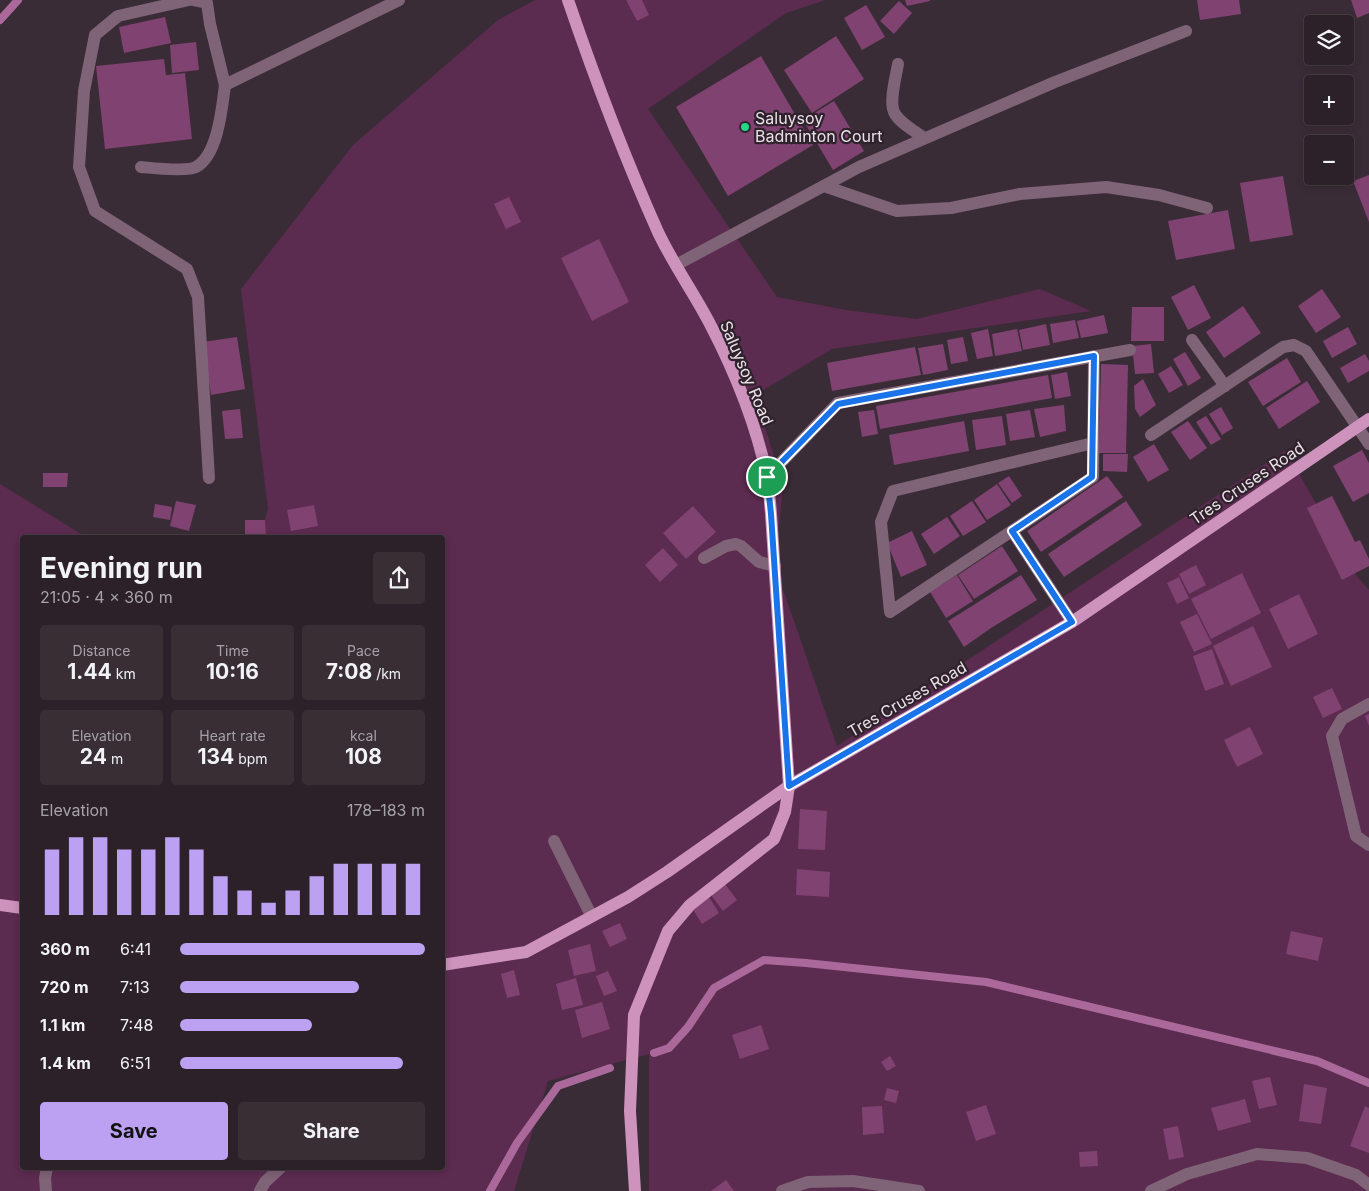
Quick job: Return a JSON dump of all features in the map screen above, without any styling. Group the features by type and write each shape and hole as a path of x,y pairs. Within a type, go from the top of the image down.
{"main road":[{"name":"Saluysoy Road","path":"568,0 618,138 659,234 710,324 735,378 754,426 767,477 775,566 789,786 785,812 774,839 690,905 668,931 634,1015 630,1111 635,1191"},
{"name":"Tres Cruses Road","path":"445,965 526,952 591,915 628,897 667,872 789,786 1072,622 1364,423"},
{"path":"0,905 20,908"}],"street":[{"path":"142,167 194,168 204,160 215,141 225,86 206,3 191,0 118,16 95,35 84,91 79,167 95,211 187,269 198,297 209,478"},
{"path":"225,86 399,0"},
{"path":"676,265 859,167 1055,82 1186,31"},
{"path":"898,64 893,92 894,111 901,120 924,138"},
{"path":"824,186 897,211 951,208 1020,194 1106,187 1159,195 1207,208"},
{"path":"1192,340 1225,386"},
{"path":"1151,436 1284,347 1294,345 1306,351 1364,423 1369,444"},
{"path":"767,477 838,404 1130,350"},
{"path":"1093,443 893,491 881,522 890,612 1092,477 1093,443 1094,356"},
{"path":"1012,531 1072,622"},
{"path":"704,558 726,546 736,544 741,546 759,562 775,566"},
{"path":"1369,704 1342,719 1332,736 1356,836 1369,845"},
{"path":"554,841 591,915"},
{"path":"1151,1191 1187,1174 1257,1154 1307,1158 1356,1175 1369,1185"},
{"path":"46,1191 47,1170"},
{"path":"260,1191 265,1182 278,1170"},
{"path":"782,1191 808,1182 853,1181 919,1191"}],"shaded area":[{"path":"535,0 825,0 786,13 648,109 777,297 846,310 917,319 1040,289 1091,311 832,349 755,395 783,485 775,566 837,746 1286,450 1355,574 1369,590 1369,1191 649,1191 649,1054 548,1081 514,1191 0,1191 0,484 83,535 20,535 20,1170 445,1170 445,535 260,535 268,509 241,289 353,145 498,20"}],"building":[{"path":"626,0 642,0 649,15 637,21"},
{"path":"905,0 930,0 930,1 907,6"},
{"path":"1197,0 1239,0 1241,14 1200,20"},
{"path":"1351,0 1369,0 1369,13 1357,18"},
{"path":"899,1 912,13 894,34 880,21"},
{"path":"866,5 885,37 862,50 844,18"},
{"path":"165,17 171,43 124,53 119,27"},
{"path":"836,36 864,79 812,113 784,70"},
{"path":"196,42 199,70 172,73 170,45"},
{"name":"Saluysoy Badminton Court","path":"761,56 813,145 728,196 676,107"},
{"path":"164,59 166,75 185,73 192,139 105,149 96,66"},
{"path":"834,101 864,151 833,170 803,120"},
{"path":"1369,175 1369,222 1354,184 1354,181"},
{"path":"1283,176 1293,235 1250,242 1240,183"},
{"path":"509,197 521,222 506,229 494,204"},
{"path":"1228,210 1235,249 1176,260 1168,221"},
{"path":"599,239 629,302 592,321 561,258"},
{"path":"1194,285 1211,318 1188,330 1171,297"},
{"path":"1322,289 1341,317 1316,333 1298,306"},
{"path":"1243,306 1261,333 1224,358 1206,332"},
{"path":"1132,307 1164,307 1164,341 1131,341"},
{"path":"1104,315 1108,333 1081,338 1077,321"},
{"path":"1075,320 1079,338 1053,343 1050,324"},
{"path":"1046,324 1050,345 1023,350 1019,330"},
{"path":"1348,327 1357,344 1332,358 1323,341"},
{"path":"988,329 993,356 977,359 971,333"},
{"path":"1017,329 1022,351 995,356 992,334"},
{"path":"237,337 245,389 211,395 203,342"},
{"path":"963,337 968,361 951,364 947,340"},
{"path":"943,344 948,370 923,375 918,348"},
{"path":"1151,344 1154,373 1135,374 1132,346"},
{"path":"915,347 921,375 832,391 827,363"},
{"path":"1185,352 1201,378 1188,386 1173,359"},
{"path":"1365,354 1369,361 1369,371 1348,383 1340,368"},
{"path":"1287,358 1301,382 1263,406 1248,382"},
{"path":"1101,364 1128,365 1126,453 1099,453"},
{"path":"1171,366 1183,385 1169,393 1158,374"},
{"path":"1067,372 1071,396 1055,399 1051,375"},
{"path":"1048,375 1052,398 880,429 876,406"},
{"path":"1143,379 1156,405 1140,417 1135,409 1134,386"},
{"path":"1307,381 1320,402 1279,429 1266,408"},
{"path":"1064,405 1066,431 1040,437 1034,409"},
{"path":"1221,407 1233,428 1222,435 1209,414"},
{"path":"240,409 243,438 225,439 222,411"},
{"path":"874,410 878,434 862,437 858,412"},
{"path":"1030,410 1035,437 1010,441 1006,414"},
{"path":"1002,416 1006,445 976,450 972,420"},
{"path":"1206,416 1221,439 1211,445 1196,422"},
{"path":"964,421 969,451 894,465 889,435"},
{"path":"1188,421 1207,448 1190,460 1171,432"},
{"path":"1154,444 1169,470 1148,482 1133,457"},
{"path":"1362,450 1369,463 1369,493 1353,502 1333,466"},
{"path":"1103,454 1128,454 1127,472 1103,471"},
{"path":"43,473 68,473 67,487 43,487"},
{"path":"1009,476 1022,496 1012,503 998,483"},
{"path":"1107,476 1123,497 1041,552 1027,531"},
{"path":"997,484 1011,505 987,520 974,500"},
{"path":"1332,496 1355,542 1360,540 1369,559 1369,566 1342,580 1307,508"},
{"path":"176,501 196,505 189,531 170,526"},
{"path":"972,501 986,522 963,536 950,516"},
{"path":"1126,501 1142,525 1064,577 1048,554"},
{"path":"155,504 172,507 170,520 153,517"},
{"path":"314,505 318,526 291,531 287,510"},
{"path":"693,506 716,532 686,559 663,533"},
{"path":"947,517 960,536 934,554 921,534"},
{"path":"245,520 265,520 266,535 245,535"},
{"path":"912,531 927,565 901,577 887,543"},
{"path":"1002,546 1018,571 974,599 958,575"},
{"path":"663,548 678,565 660,582 645,565"},
{"path":"1196,565 1206,585 1189,594 1179,574"},
{"path":"1242,573 1261,613 1211,639 1191,599"},
{"path":"957,575 973,601 946,618 930,592"},
{"path":"1021,575 1037,600 964,647 948,621"},
{"path":"1179,577 1189,598 1177,604 1167,583"},
{"path":"1299,594 1318,634 1288,649 1269,609"},
{"path":"1197,614 1212,644 1194,652 1180,622"},
{"path":"1253,626 1272,667 1231,686 1213,646"},
{"path":"1212,649 1224,684 1205,691 1193,656"},
{"path":"1332,688 1342,709 1323,718 1313,697"},
{"path":"1369,714 1369,726 1365,716"},
{"path":"1250,727 1263,754 1237,767 1224,740"},
{"path":"800,809 827,811 825,850 798,849"},
{"path":"797,869 830,872 829,897 796,895"},
{"path":"725,884 737,900 723,911 711,895"},
{"path":"709,897 719,913 702,924 692,908"},
{"path":"620,923 627,939 610,947 602,931"},
{"path":"1291,931 1323,938 1318,961 1286,954"},
{"path":"590,944 596,971 574,976 568,950"},
{"path":"514,970 520,995 507,998 501,974"},
{"path":"608,971 617,991 604,996 596,976"},
{"path":"576,978 583,1005 562,1010 556,984"},
{"path":"602,1002 610,1029 582,1038 575,1010"},
{"path":"761,1025 769,1049 740,1059 732,1035"},
{"path":"890,1056 896,1066 887,1071 881,1062"},
{"path":"1270,1077 1277,1105 1259,1109 1252,1081"},
{"path":"1304,1084 1327,1088 1321,1124 1299,1121"},
{"path":"887,1088 899,1091 896,1103 884,1100"},
{"path":"1245,1099 1251,1122 1218,1131 1211,1108"},
{"path":"986,1105 996,1134 976,1141 966,1112"},
{"path":"882,1106 884,1133 863,1135 862,1107"},
{"path":"1365,1106 1369,1108 1369,1153 1350,1146"},
{"path":"1178,1126 1184,1157 1169,1160 1163,1129"},
{"path":"1097,1151 1098,1166 1080,1167 1079,1152"},
{"path":"726,1180 734,1191 711,1191"}],"waterway":[{"path":"0,20 18,0"},
{"path":"654,1053 669,1048 688,1027 714,988 764,960 986,982 1317,1061 1369,1083"},
{"path":"490,1191 517,1143 558,1086 610,1068"}],"place":[{"name":"Saluysoy Badminton Court","path":"745,127"}],"route":[{"path":"1094,356 1092,477 1012,531 1072,622 789,786 767,477 838,404 1094,356"}]}
